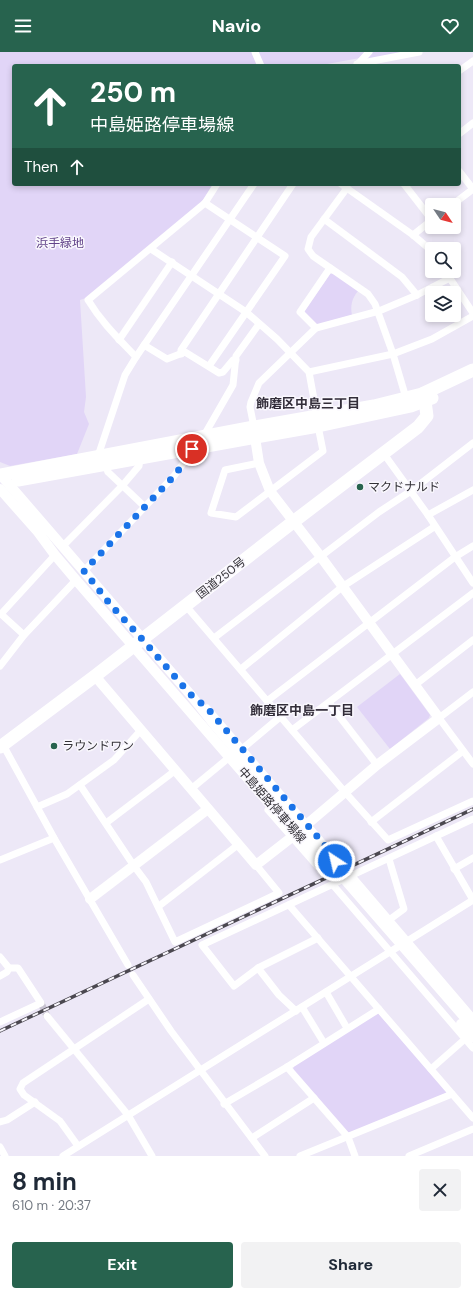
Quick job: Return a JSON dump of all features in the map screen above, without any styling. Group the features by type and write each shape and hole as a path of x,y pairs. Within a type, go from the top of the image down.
{"highway":[{"path":"1,480 206,437 255,432 411,406 424,397 473,370"},
{"path":"318,421 406,398 424,397 459,387 473,379"},
{"name":"国道250号","path":"1,744 95,676 418,427 427,416 424,397"},
{"path":"101,460 140,459 192,449 255,432"}],"street":[{"path":"255,52 260,64"},
{"path":"358,64 369,52"},
{"path":"362,64 419,52"},
{"path":"461,70 473,61"},
{"path":"461,132 473,123"},
{"path":"461,174 473,189 461,198"},
{"path":"136,357 99,318 88,300 204,204 216,186"},
{"path":"145,507 108,472 101,460 125,375 253,186"},
{"path":"181,354 181,350 292,186"},
{"path":"406,398 379,311 368,294 313,256 308,248 311,237 344,186 425,245"},
{"path":"406,186 425,211"},
{"path":"204,204 285,256 209,366"},
{"path":"324,219 402,278 417,296"},
{"path":"413,235 425,226"},
{"path":"151,249 246,312 277,339 309,372 323,451 236,517 211,513 225,470 260,462"},
{"path":"119,340 172,262"},
{"path":"316,328 300,312 330,268"},
{"path":"309,372 393,354 432,339 473,314 450,278 417,296 379,311 316,328 259,383 250,402 260,462 270,491 321,557 342,588 473,764"},
{"path":"206,437 206,432 233,385 236,356 260,324"},
{"path":"144,345 167,359 185,352 219,373 223,372 233,360 236,360"},
{"path":"214,638 379,512 411,491 473,443"},
{"path":"84,571 174,476 188,458 192,449"},
{"path":"384,454 428,515 434,527 473,583"},
{"path":"63,546 122,486 139,466 140,459"},
{"path":"1,480 63,546 110,604 138,642"},
{"path":"1,480 55,555 76,580 138,642"},
{"path":"428,515 473,491"},
{"path":"241,669 342,588 434,527"},
{"path":"267,701 454,557 473,546"},
{"path":"24,635 1,614 55,555"},
{"path":"0,666 24,635 76,580"},
{"path":"292,730 473,593"},
{"path":"186,606 241,669 280,717 388,840 473,801"},
{"path":"414,685 473,640"},
{"name":"中島姫路停車場線","path":"138,642 190,694 263,789"},
{"name":"中島姫路停車場線","path":"138,642 184,704 263,789 423,976 473,1027"},
{"path":"80,785 146,882 159,906 175,942 279,893 95,676"},
{"path":"256,865 292,837 344,791 473,692"},
{"path":"184,704 195,724 318,867 322,869 335,861 334,856 208,709 190,694"},
{"path":"329,703 377,765"},
{"path":"242,749 280,717"},
{"path":"37,807 67,794 114,760 141,730"},
{"path":"1,744 128,965"},
{"path":"371,822 463,751"},
{"path":"191,789 226,760"},
{"path":"106,823 176,770"},
{"path":"90,899 208,809"},
{"path":"318,938 258,968 234,986 202,945 473,819"},
{"path":"63,1156 473,900 436,836"},
{"path":"0,860 54,838"},
{"path":"159,906 239,844"},
{"path":"454,869 473,858"},
{"path":"389,859 404,909 389,920"},
{"path":"351,875 473,1018"},
{"path":"333,885 390,952 469,1038 473,1048"},
{"path":"289,905 473,1118"},
{"path":"0,957 9,968"},
{"path":"0,976 7,972 9,968"},
{"path":"0,1022 41,1003 18,968 9,968"},
{"path":"258,968 279,995 299,1009 324,1043"},
{"path":"133,975 224,1104 265,1156"},
{"name":"中島姫路停車場線","path":"423,976 469,1038"},
{"path":"326,992 348,1028"},
{"path":"78,1146 60,1121 24,1095 20,1089 23,1082 149,999"},
{"path":"224,1104 287,1067 379,1009"},
{"path":"47,1016 128,1115 152,1156"},
{"path":"431,1069 469,1038"},
{"path":"287,1067 348,1137 355,1156"},
{"path":"300,1156 452,1094"},
{"path":"252,1138 314,1098"},
{"path":"0,1122 7,1120 35,1102"},
{"path":"409,1156 473,1129"},
{"path":"0,1147 5,1156"}],"green space":[{"name":"浜手緑地","path":"0,52 254,52 252,54 256,64 12,64 12,186 213,186 201,203 89,297 80,300 86,397 84,412 89,424 77,454 10,466 0,462"},
{"path":"258,52 406,52 368,60 360,58 327,64 263,64"},
{"path":"330,274 334,274 358,291 352,302 352,315 317,325 305,313 305,310"},
{"path":"400,674 430,715 429,718 390,749 357,707"},
{"path":"378,1013 447,1091 445,1094 350,1133 346,1131 293,1070 294,1066"}],"tunnel":[{"path":"41,1003 47,1016"}],"railway":[{"path":"0,1031 473,809"}],"place":[{"name":"マクドナルド","path":"360,487"},
{"name":"ラウンドワン","path":"54,746"}],"district":[{"name":"飾磨区中島三丁目","path":"308,403"},
{"name":"飾磨区中島一丁目","path":"302,710"}],"route":[{"path":"192,449 188,458 174,476 84,571 110,604 190,694 208,709 334,856 335,861"}]}
